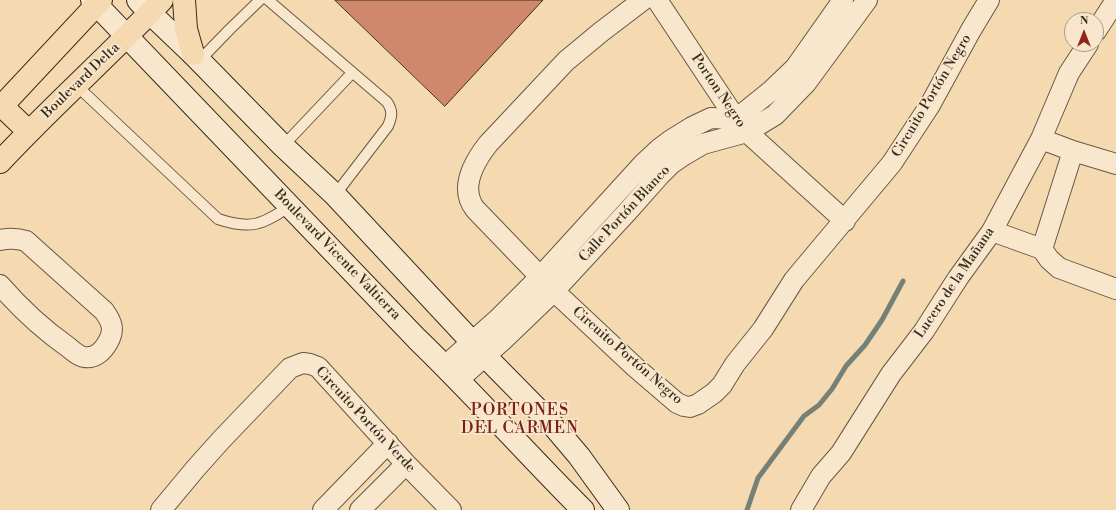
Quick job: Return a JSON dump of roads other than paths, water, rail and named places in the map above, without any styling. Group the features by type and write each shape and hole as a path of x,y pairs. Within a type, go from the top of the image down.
{"main road":[{"path":"184,0 186,29 197,57"},
{"path":"28,132 1,107 97,2"},
{"name":"Boulevard Vicente Valtierra","path":"97,2 127,36 583,510"},
{"path":"150,4 197,57 283,146 335,195 479,349 551,423 579,456 618,510"},
{"name":"Boulevard Delta","path":"0,162 28,132 127,36 150,4"}],"street":[{"name":"Circuito Portón Negro","path":"644,0 601,32 566,61 488,144 473,166 468,192 473,205 554,291 635,367 677,403 684,406 694,406 705,401 722,385 735,364 763,329 794,280 845,221 896,157 930,105 989,0"},
{"name":"Porton Negro","path":"657,0 741,126 845,221"},
{"name":"Calle Portón Blanco","path":"741,126 772,90 795,68 843,0"},
{"name":"Calle Portón Blanco","path":"479,349 503,340 554,291 671,164 703,144 741,126 775,115 806,83 867,0"},
{"path":"1104,19 1116,0"},
{"name":"Lucero de la Mañana","path":"801,510 822,476 841,452 891,374 924,330 958,278 992,231 1041,139 1069,73 1083,52"},
{"name":"Calle Portón Blanco","path":"452,373 479,349 498,319 540,277 644,163 659,149 692,127 711,118 741,126"},
{"path":"1041,139 1073,151 1116,164"},
{"path":"1042,249 1073,151"},
{"path":"992,231 1042,249 1049,259 1059,268 1116,289"},
{"path":"0,240 17,238 26,241 104,311 112,324 110,339 103,350 97,355 91,357 80,356 57,339 18,304 0,285"},
{"name":"Circuito Portón Verde","path":"161,510 222,439 290,368 304,363 318,367 406,464 451,510"},
{"path":"323,510 388,443"},
{"path":"360,510 406,464"}],"lane":[{"path":"197,57 230,29 260,0"},
{"path":"268,0 387,102 392,110 392,115 388,126 335,195"},
{"path":"283,146 352,73"},
{"path":"76,85 218,219 242,225 253,225 266,220 290,206"}],"waterway":[{"path":"747,510 758,478 804,416 819,405 832,389 846,366 865,345 882,320 903,281"}],"district":[{"name":"PORTONES DEL CARMEN","path":"520,420"}]}
